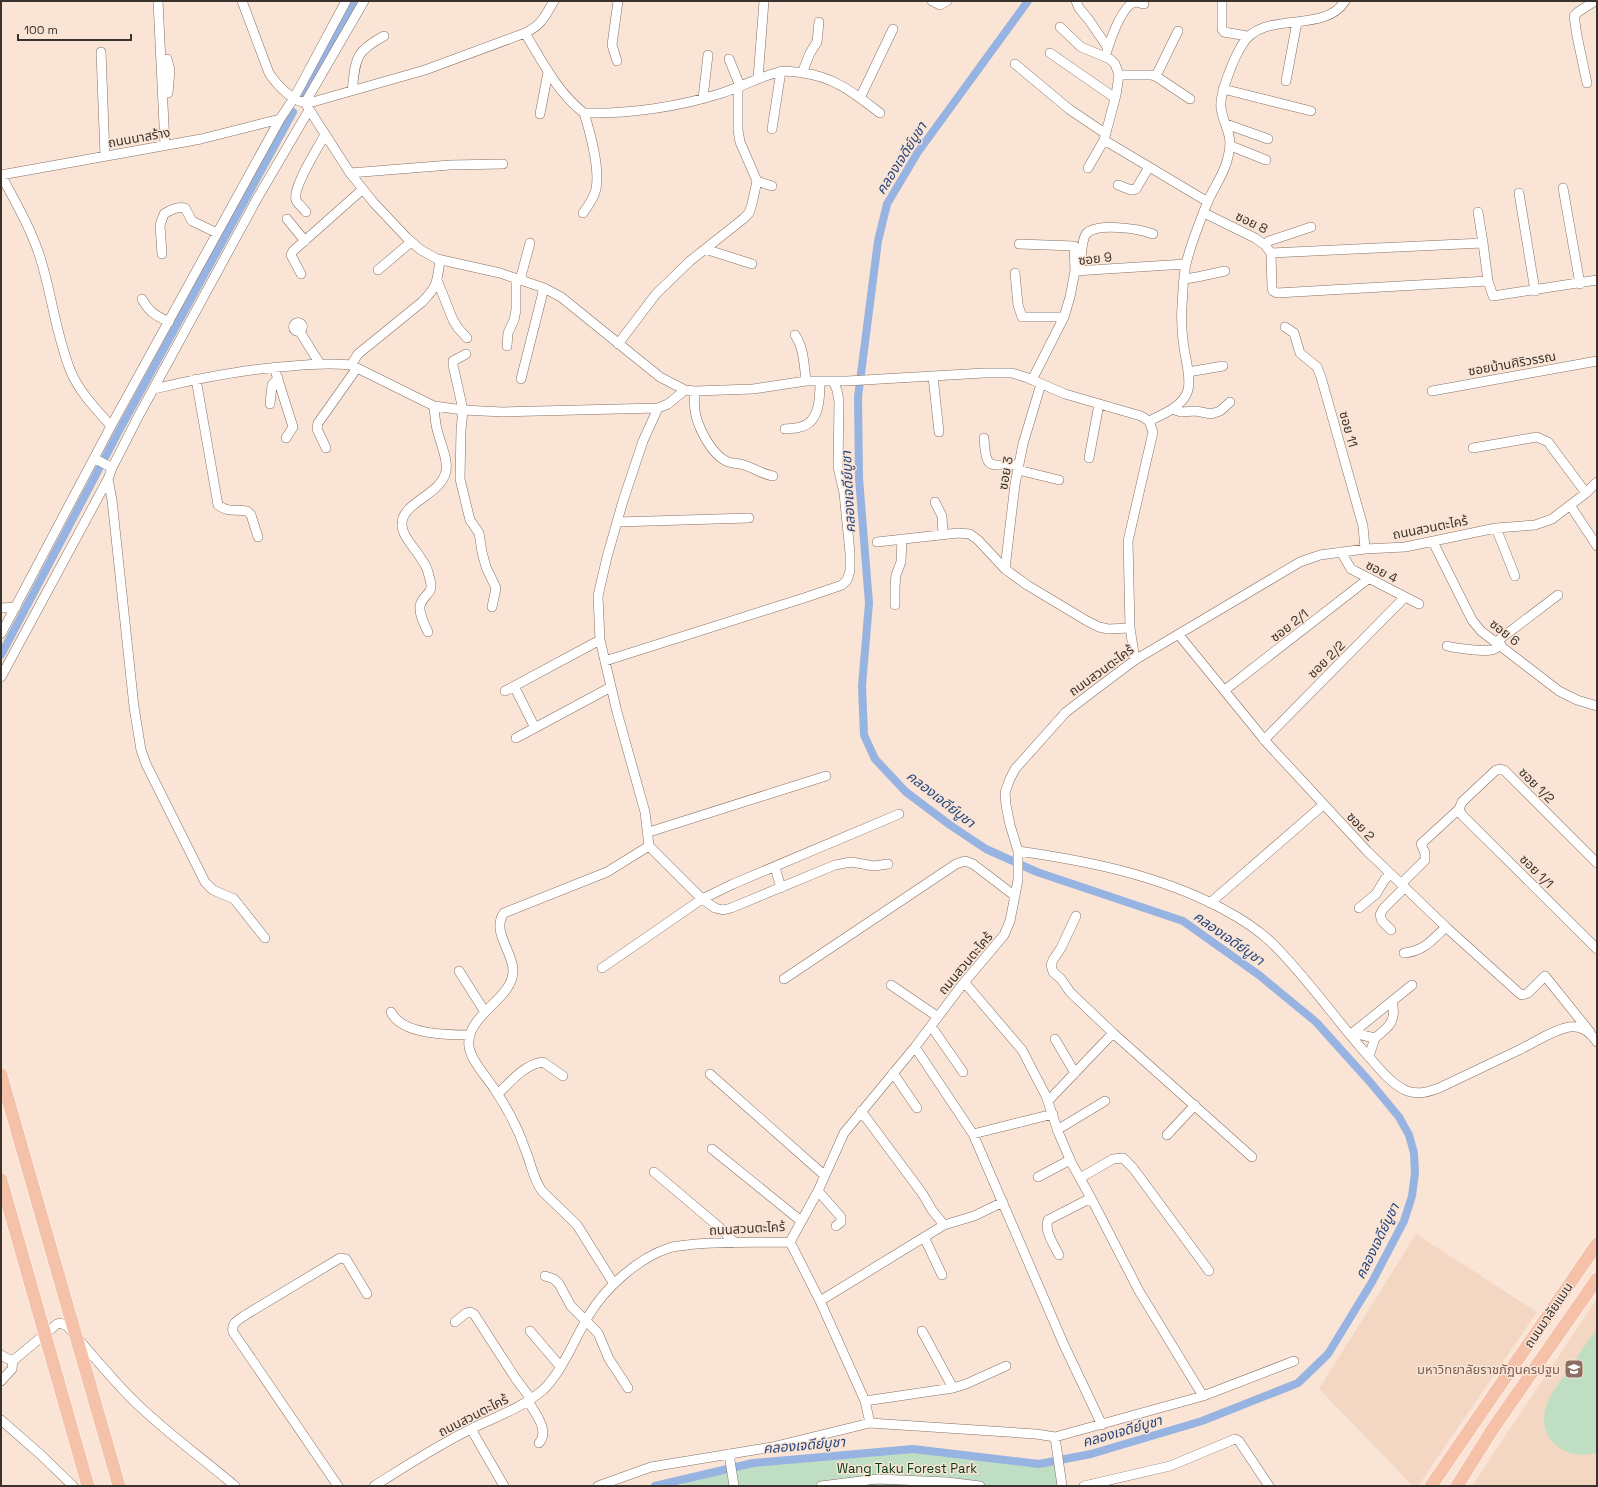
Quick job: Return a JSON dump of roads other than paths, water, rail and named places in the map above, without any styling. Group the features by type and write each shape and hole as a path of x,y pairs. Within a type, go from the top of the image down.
{"highway":[{"path":"1,1075 119,1486"},
{"path":"1,1180 88,1486"},
{"name":"ถนนมาลัยแมน","path":"1431,1486 1597,1244"},
{"name":"ถนนมาลัยแมน","path":"1458,1486 1492,1430 1597,1279"}],"street":[{"path":"158,1 165,146"},
{"path":"242,1 269,73 276,82 307,107 363,189 374,203 411,242 421,250 440,260 500,273 544,288 562,297 660,377 685,390 753,390 806,381 847,381 984,373 1012,373 1065,394 1141,416 1148,421 1153,432 1128,541 1130,628 1135,660"},
{"path":"1,634 16,608 51,537 97,459 111,426 280,119 294,98 346,1"},
{"path":"1,676 108,479 110,467 154,389 364,1"},
{"path":"307,107 312,103 425,70 526,33 535,29 544,20 554,1"},
{"path":"617,61 612,45 618,1"},
{"path":"758,79 764,1"},
{"path":"932,1 940,5 947,1"},
{"path":"1076,1 1079,8 1089,20 1110,59 1115,64 1119,75 1105,137 1088,168"},
{"path":"1222,1 1223,31 1228,34 1247,36"},
{"path":"1148,421 1172,409 1183,400 1188,390 1188,372 1184,343 1182,309 1186,264 1208,202 1228,160 1231,146 1221,106 1224,89 1241,45 1247,36 1259,28 1297,22 1334,13 1345,1"},
{"path":"1587,83 1574,16 1595,1"},
{"path":"1107,52 1116,26 1130,3 1137,2 1144,4"},
{"path":"802,73 810,53 817,42 819,22"},
{"path":"1286,81 1297,22"},
{"path":"1060,27 1081,47 1107,52"},
{"path":"860,98 893,29"},
{"path":"1156,76 1178,31"},
{"path":"526,33 548,72 561,90 584,113 592,144 597,188 594,198 583,213"},
{"path":"352,91 356,59 370,43 384,36"},
{"path":"100,52 105,156"},
{"path":"1050,53 1115,98"},
{"path":"703,98 708,55"},
{"path":"164,110 168,98 170,77 167,59"},
{"path":"618,344 656,294 690,261 749,213 757,181 740,142 738,130 739,87 729,59"},
{"path":"1015,64 1105,137 1149,167 1208,202"},
{"path":"772,129 781,71"},
{"path":"584,113 641,111 703,98 739,87 781,71 802,73 828,79 847,89 880,113"},
{"path":"540,114 548,72"},
{"path":"1119,75 1156,76 1190,99"},
{"path":"1224,89 1311,111"},
{"name":"ถนนนาสร้าง","path":"1,175 201,139 280,119"},
{"path":"1226,124 1268,139"},
{"path":"306,212 296,200 296,194 300,180 325,134"},
{"path":"1231,146 1266,160"},
{"path":"350,172 450,165 503,164"},
{"path":"1118,186 1131,190 1136,189 1149,167"},
{"path":"1,175 40,256 60,337 71,372 82,392 111,426"},
{"path":"757,181 772,186"},
{"path":"1563,188 1580,284"},
{"path":"301,274 291,255 363,189"},
{"path":"1519,193 1535,291"},
{"path":"162,254 160,225 164,214 169,210 182,207 185,208 192,221 217,234"},
{"path":"1478,212 1488,281 1491,294 1493,296 1496,297 1535,291 1597,280"},
{"name":"ซอย 8","path":"1204,213 1255,238 1265,245 1269,241 1311,227"},
{"path":"287,219 305,241"},
{"path":"1078,271 1083,243 1086,235 1090,232 1105,228 1119,228 1144,231 1153,234"},
{"path":"378,270 411,242"},
{"path":"507,346 508,333 514,320 516,310 518,279 530,243"},
{"path":"1271,253 1483,243"},
{"path":"1018,244 1074,246 1078,271"},
{"path":"1265,245 1271,253 1272,288 1273,291 1277,292 1488,281"},
{"path":"705,250 752,264"},
{"path":"326,448 317,429 318,423 354,366 358,354 422,302 431,292 436,285 440,260"},
{"name":"ซอย 9","path":"1036,382 1064,317 1078,271 1186,264"},
{"path":"1185,279 1198,278 1225,271"},
{"path":"1015,273 1018,305 1022,317 1064,317"},
{"path":"437,280 453,320 467,338"},
{"path":"521,379 544,288"},
{"path":"142,299 148,310 169,322"},
{"name":"ซอย 11","path":"1286,327 1294,333 1300,353 1317,367 1321,377 1363,526 1365,549"},
{"path":"300,332 320,364"},
{"path":"795,335 803,352 806,381"},
{"path":"466,354 454,361 453,365 463,410 460,430 460,479 470,520 479,533 486,567 496,588 492,606"},
{"name":"ซอยบ้านศิริวรรณ","path":"1432,391 1597,361"},
{"path":"154,389 196,378 274,367 320,364 354,366 434,406 463,410 503,412 658,408 668,404 685,390"},
{"path":"1188,372 1223,366"},
{"path":"274,367 293,427 286,438"},
{"path":"933,376 939,432"},
{"path":"196,378 218,505 224,509 233,511 247,511 251,515 258,537"},
{"path":"270,404 272,385 278,378"},
{"path":"784,429 801,427 812,419 820,401 820,381"},
{"path":"605,661 807,597 842,584 847,580 850,571 850,553 844,493 838,467 839,402 833,381"},
{"name":"ซอย 3","path":"1004,569 1018,468 1036,382"},
{"path":"695,391 694,404 696,416 703,432 714,450 723,460 728,463 744,464 762,474 773,476"},
{"path":"1172,409 1181,412 1196,411 1211,414 1220,411 1230,402"},
{"path":"1089,458 1099,404"},
{"path":"428,632 422,617 420,606 430,592 432,586 431,580 423,560 405,534 402,523 404,516 410,508 439,484 444,478 446,471 446,463 435,423 434,406"},
{"path":"658,408 643,442 617,522 607,556 598,596 600,640 611,687 645,812 649,832 649,846 702,898 714,908 723,910 781,888 835,865 850,862 874,866 888,864"},
{"path":"1473,448 1537,437 1545,440 1557,453 1586,493"},
{"path":"984,438 985,454 991,464 996,466 1018,468 1059,480"},
{"path":"97,459 110,467"},
{"path":"108,479 112,500 134,707 141,750 146,764 205,882 213,890 234,899 265,938"},
{"name":"ถนนสวนตะไคร้","path":"374,1486 470,1429 530,1400 543,1389 554,1376 590,1314 614,1284 624,1274 642,1261 669,1248 701,1244 790,1242 818,1191 844,1132 915,1047 1004,936 1010,921 1018,880 1018,855 1006,805 1005,793 1015,769 1066,712 1135,660 1300,562 1320,555 1365,549 1405,547 1496,528 1535,525 1552,519 1586,493 1597,482"},
{"path":"935,502 942,516 944,534"},
{"path":"1570,505 1597,546"},
{"path":"617,522 748,518"},
{"path":"1496,528 1515,576"},
{"path":"877,542 944,534 970,534 978,540 1004,569 1086,621 1108,629 1130,628"},
{"path":"895,605 896,575 901,562 902,539"},
{"name":"ซอย 6","path":"1433,542 1472,620 1481,631 1559,691 1577,700 1597,706"},
{"name":"ซอย 4","path":"1341,552 1351,569 1419,604"},
{"name":"ซอย 2/1","path":"1225,690 1368,579"},
{"path":"1446,646 1461,649 1492,650 1558,596"},
{"name":"ซอย 2/2","path":"1264,740 1405,597"},
{"path":"1,608 16,608"},
{"name":"ซอย 2","path":"1179,635 1264,740 1324,805 1403,886 1522,995 1528,992 1545,976 1591,1033"},
{"path":"505,691 600,640"},
{"path":"514,686 535,728"},
{"path":"516,738 611,687"},
{"name":"ซอย 1/2","path":"1403,886 1425,860 1425,852 1420,844 1459,809 1462,802 1496,770 1500,769 1504,770 1597,863"},
{"path":"649,832 826,776"},
{"path":"1210,903 1324,805"},
{"name":"ซอย 1/1","path":"1459,809 1462,815 1597,950"},
{"path":"602,968 702,898 899,814"},
{"path":"614,1284 577,1226 537,1185 525,1148 511,1117 498,1094 478,1066 471,1052 468,1040 472,1029 485,1012 505,991 512,980 514,969 500,929 500,920 504,913 607,872 649,846"},
{"path":"1018,855 1073,859 1134,873 1190,894 1239,918 1273,944 1292,964 1369,1056 1396,1085 1406,1090 1417,1093 1427,1093 1520,1049 1544,1035 1570,1027 1583,1029 1591,1033 1597,1042"},
{"path":"784,979 956,864 965,861 973,864 1015,896"},
{"path":"775,866 781,888"},
{"path":"1359,908 1376,894 1385,879 1391,874"},
{"path":"1391,930 1382,921 1380,915 1383,909 1403,886"},
{"path":"1076,916 1061,948 1053,960 1053,972 1061,979 1070,992 1113,1033 1252,1157"},
{"path":"1404,953 1415,952 1422,948 1446,927"},
{"path":"459,971 485,1012"},
{"path":"965,983 1022,1050 1048,1100 1057,1130 1070,1160 1140,1291 1203,1396"},
{"path":"892,985 938,1017"},
{"path":"1351,1034 1412,985"},
{"path":"1369,1056 1375,1038 1386,1029 1392,1020 1394,1012 1392,1002"},
{"path":"390,1012 398,1022 425,1032 446,1035 470,1035"},
{"path":"931,1026 963,1072"},
{"path":"1048,1100 1113,1033"},
{"path":"1351,1034 1375,1038"},
{"path":"1055,1039 1075,1073"},
{"path":"915,1047 973,1134 1064,1345 1102,1425"},
{"path":"498,1094 529,1066 537,1062 542,1062 563,1076"},
{"path":"893,1073 917,1108"},
{"path":"710,1074 824,1175"},
{"path":"1057,1130 1105,1101"},
{"path":"1167,1135 1195,1105"},
{"path":"861,1111 944,1225"},
{"path":"973,1134 1053,1114"},
{"path":"712,1149 801,1222"},
{"path":"1080,1178 1113,1159 1123,1158 1133,1168 1209,1271"},
{"path":"1038,1177 1070,1160"},
{"path":"654,1172 719,1227 735,1243"},
{"path":"818,1191 841,1218 841,1222 836,1226"},
{"path":"1058,1255 1049,1233 1047,1224 1048,1220 1091,1198"},
{"path":"820,1301 944,1225 974,1216 1003,1202"},
{"path":"924,1237 942,1275"},
{"path":"790,1242 820,1301 865,1401 870,1423"},
{"path":"338,1486 233,1332 232,1327 234,1323 247,1314 340,1258 346,1259 350,1264 366,1294"},
{"path":"545,1276 554,1279 571,1306 598,1332 609,1359 628,1388"},
{"path":"455,1322 466,1313 470,1312 474,1314 530,1400 544,1433 544,1437 539,1443"},
{"path":"1,1355 8,1359 18,1358 57,1324 60,1323 67,1326 108,1374 133,1399 170,1433 235,1486"},
{"path":"530,1330 560,1366"},
{"path":"922,1331 953,1388"},
{"path":"1,1381 12,1369 13,1359"},
{"path":"598,1486 651,1467 730,1456 798,1442 870,1423 1028,1434 1056,1441 1102,1425 1203,1396 1294,1361"},
{"path":"865,1401 953,1388 966,1384 1006,1366"},
{"path":"1,1420 41,1455 73,1486"},
{"path":"470,1429 504,1486"},
{"path":"1084,1486 1170,1466 1235,1439 1239,1441 1270,1486"},
{"path":"1056,1441 1062,1485"},
{"path":"730,1456 733,1483"},
{"path":"822,1486 877,1479 947,1482 980,1486"}],"waterway":[{"path":"303,94 354,1"},
{"name":"คลองเจดีย์บูชา","path":"655,1486 753,1463 913,1449 1039,1464 1091,1454 1202,1421 1298,1383 1328,1354 1372,1282 1404,1221 1412,1196 1415,1173 1414,1153 1409,1135 1399,1117 1316,1022 1259,975 1183,921 1037,872 986,849 950,825 906,792 875,759 864,735 862,686 869,603 859,478 858,397 878,241 887,204 918,152 1028,1"},
{"path":"1,655 120,429 293,112"}],"place":[{"name":"มหาวิทยาลัยราชภัฏนครปฐม","path":"1574,1369"}],"park label":[{"name":"Wang Taku Forest Park","path":"907,1468"}]}
